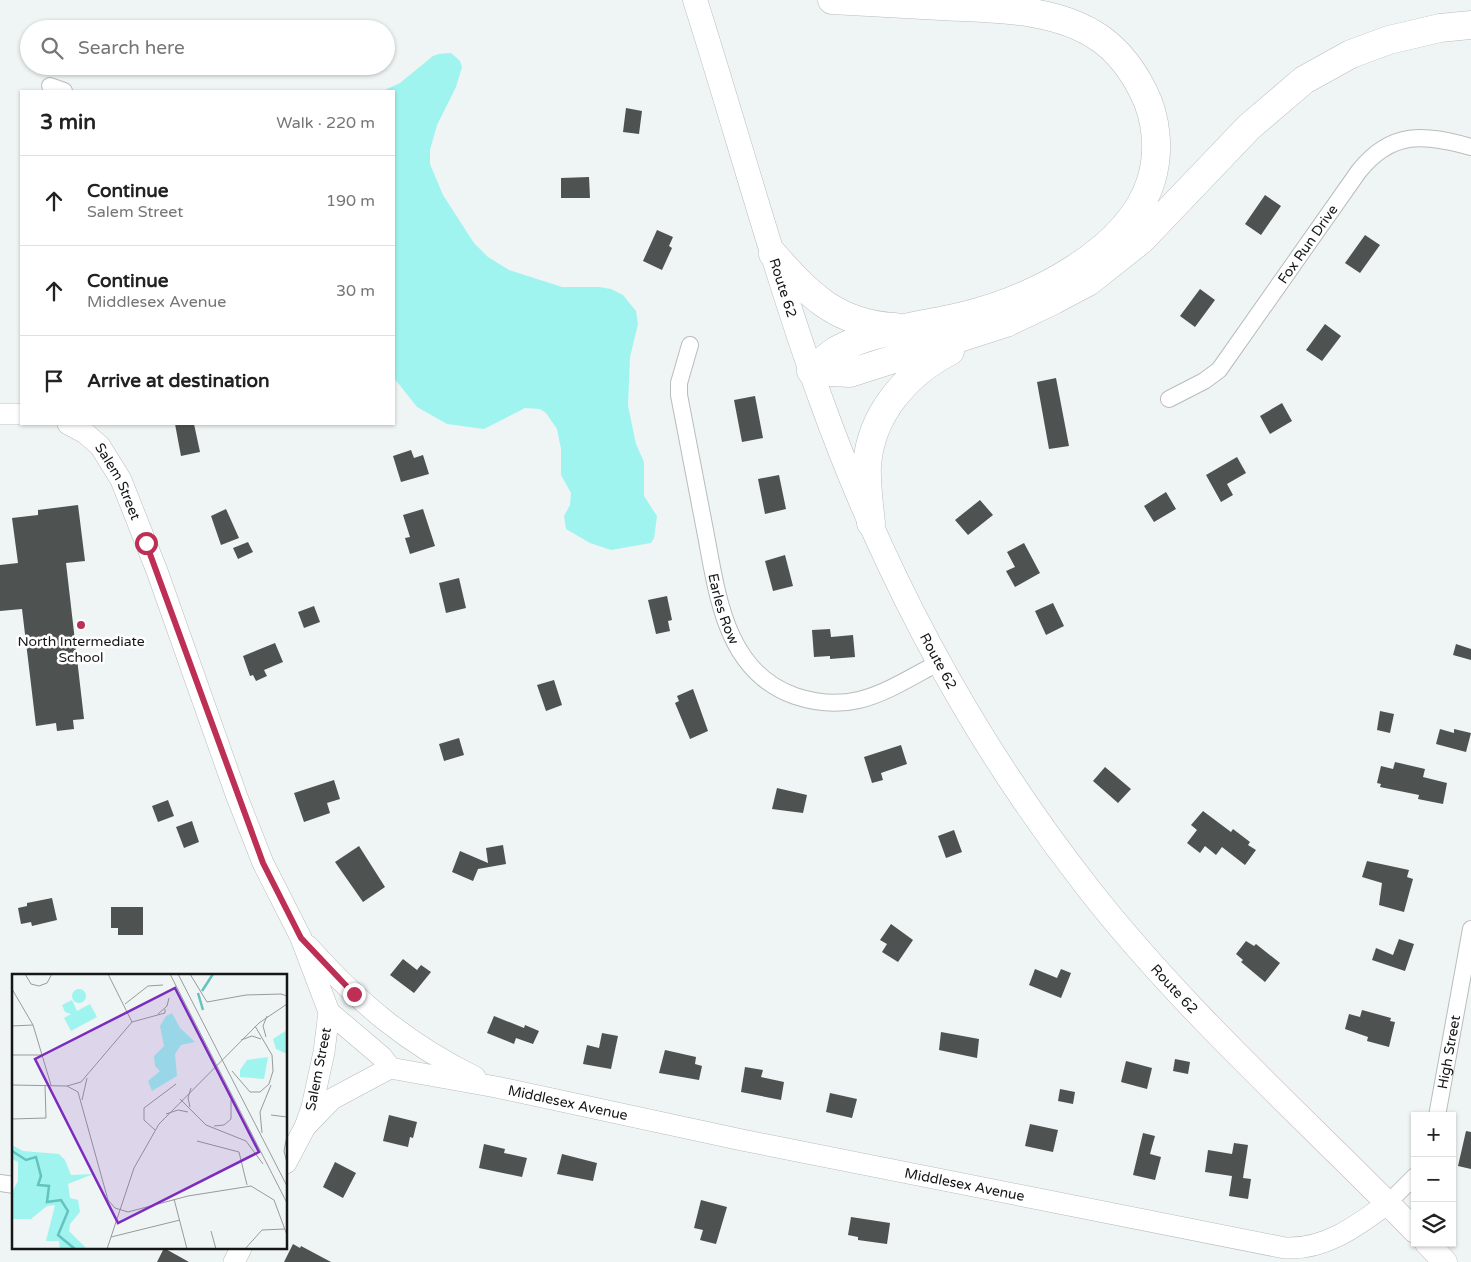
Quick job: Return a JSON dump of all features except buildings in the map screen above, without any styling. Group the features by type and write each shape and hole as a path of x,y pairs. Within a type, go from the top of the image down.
{"highway":[{"path":"811,371 837,350 847,346 906,328 967,315 1002,304 1066,272 1115,238 1137,213 1149,188 1156,154 1153,119 1146,97 1124,62 1100,38 1072,25 1016,11 832,0"},
{"path":"871,523 867,476 869,450 878,423 889,403 909,379 926,365 1088,282 1123,256 1164,217 1260,116 1304,80 1351,54 1380,43 1413,33 1471,25"},
{"path":"773,254 800,284 835,311 865,324 906,328"},
{"path":"811,371 850,373 1006,323"}],"main road":[{"name":"Route 62","path":"695,0 811,371 843,458 871,523 938,663 1014,786 1053,842 1111,917 1174,988 1388,1203"},
{"path":"1388,1203 1411,1227"},
{"path":"1431,1247 1445,1262"}],"street":[{"name":"Fox Run Drive","path":"1169,399 1204,381 1218,370 1359,171 1376,153 1397,142 1421,137 1437,138 1471,147"},
{"name":"Earles Row","path":"690,344 679,383 679,395 724,618 735,645 743,658 763,679 788,694 830,703 873,696 938,663"},
{"path":"0,414 20,414"},
{"name":"Salem Street","path":"81,427 106,454 121,480 157,571 237,797 263,863 301,938 329,1012 317,1087 305,1127 288,1158"},
{"name":"High Street","path":"1438,1112 1471,930"},
{"name":"Middlesex Avenue","path":"301,938 372,1012 390,1026 440,1060 496,1087"},
{"path":"329,1012 361,1008 372,1012"},
{"path":"329,1012 382,1057 390,1068"},
{"path":"390,1026 390,1068"},
{"path":"305,1127 332,1099 390,1068"},
{"name":"Middlesex Avenue","path":"390,1068 496,1087 724,1136 1285,1248 1312,1246 1331,1239 1364,1221 1388,1203"},
{"path":"1388,1203 1411,1180"},
{"path":"234,1262 240,1250"}],"shaded area":[{"path":"451,53 460,61 462,67 456,87 437,125 430,150 430,164 443,195 474,243 488,257 509,270 562,287 599,287 611,289 623,295 636,311 638,324 630,357 628,406 636,444 644,462 644,496 657,516 654,538 651,543 611,550 590,543 566,529 564,516 570,505 571,493 561,475 561,449 557,429 546,413 540,409 525,408 484,429 447,424 417,407 395,379 395,90 385,90 400,83 433,56"}],"place":[{"name":"North Intermediate School","path":"81,625"}],"route":[{"path":"146,543 237,797 263,863 301,938 354,994"}]}
